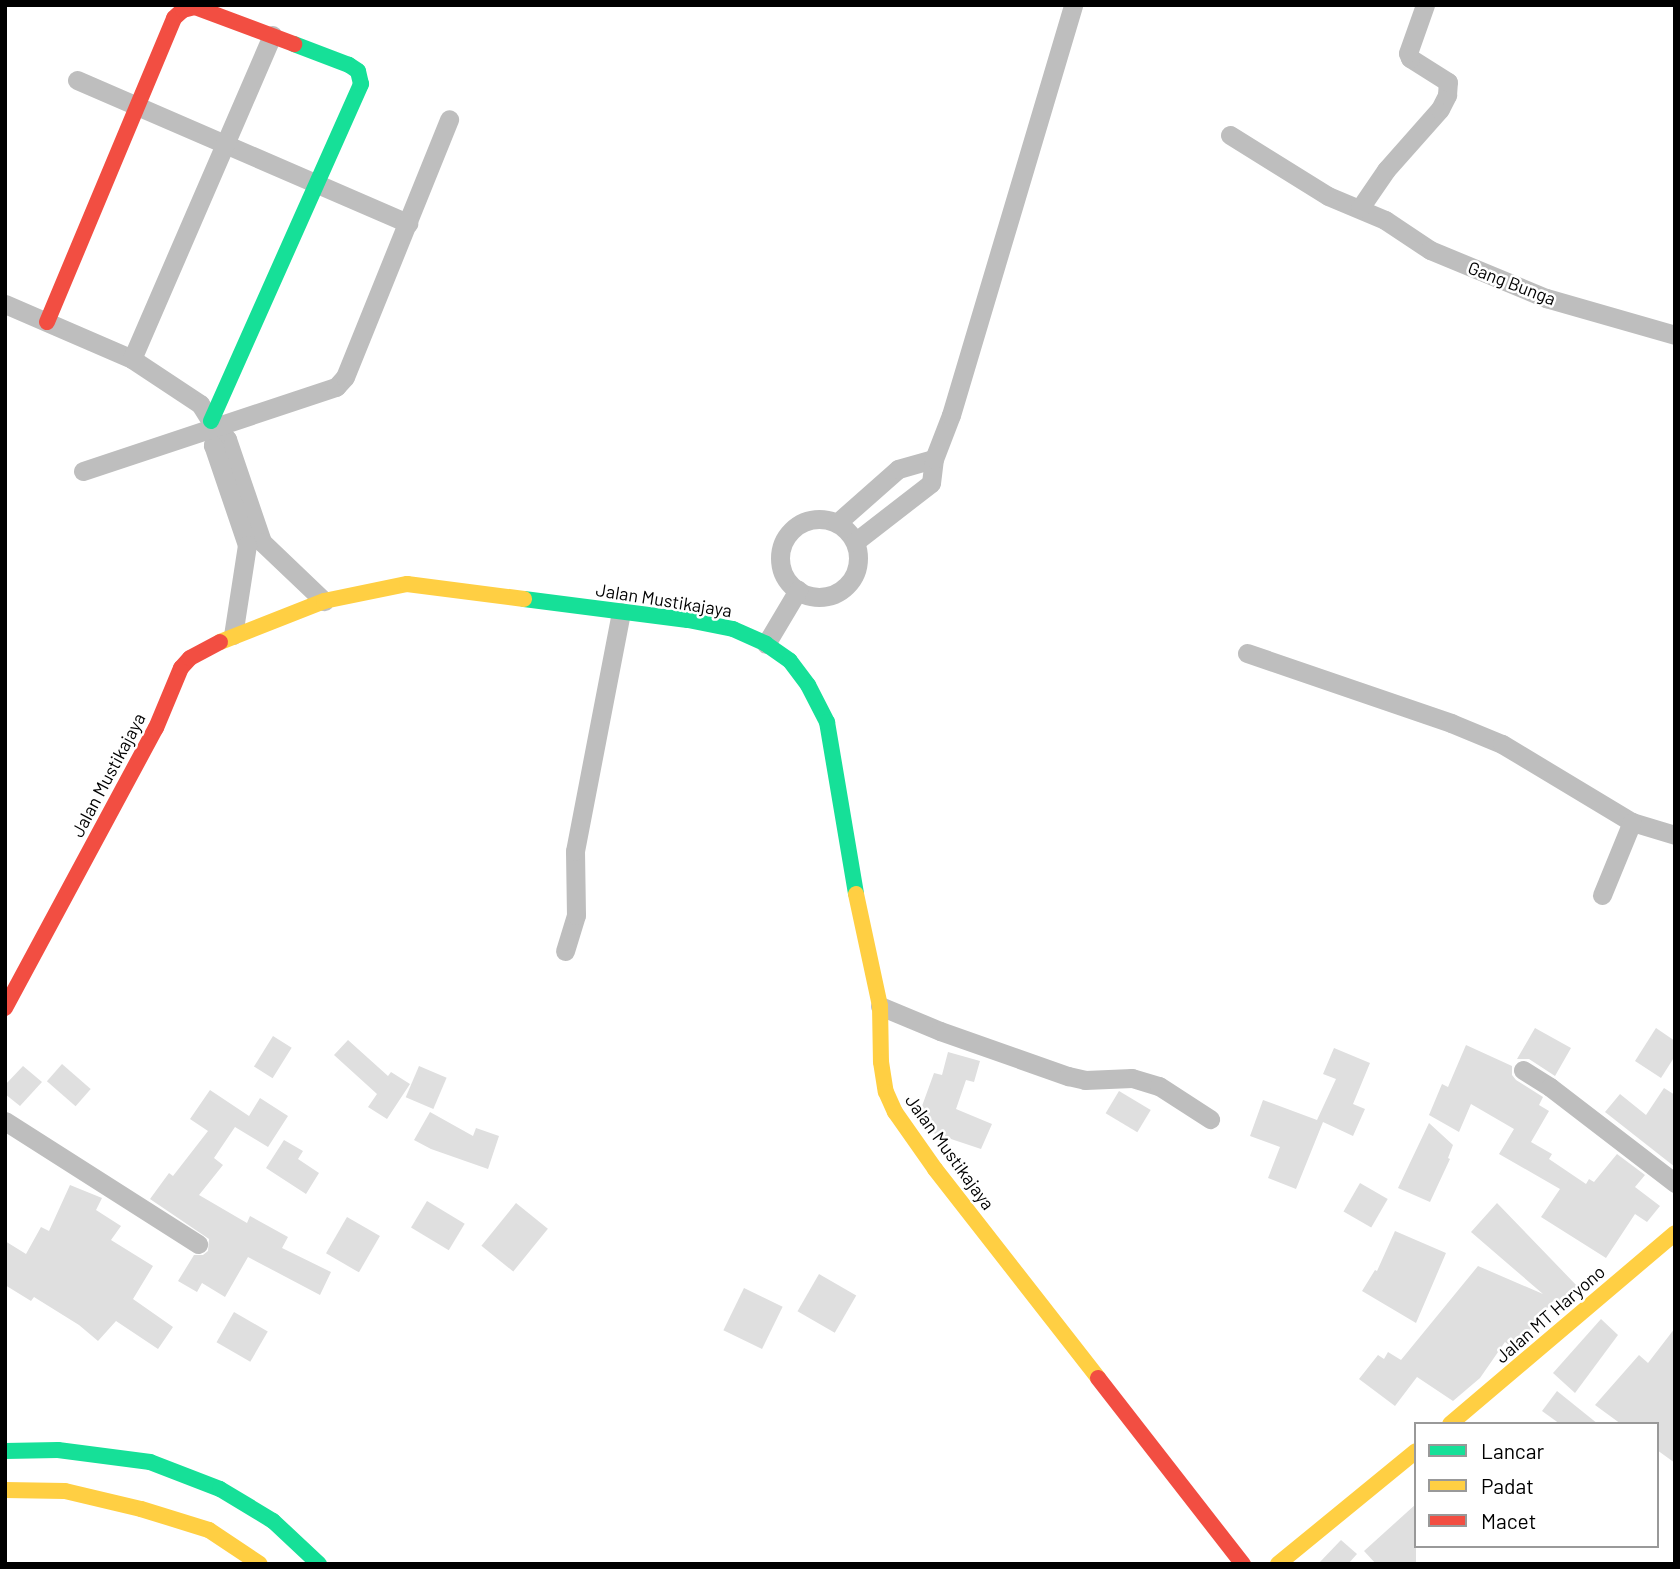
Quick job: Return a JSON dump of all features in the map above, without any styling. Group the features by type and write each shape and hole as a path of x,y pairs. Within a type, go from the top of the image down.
{"main road":[{"path":"47,322 174,18 184,10 195,7 349,65 358,71 361,84 315,185 214,427"},
{"name":"Jalan Mustikajaya","path":"5,1008 156,728 181,668 190,658 233,635 324,601 407,584 733,629 766,644 790,661 808,685 828,722 855,889 880,1006 881,1062 886,1092 895,1112 1243,1564"},
{"name":"Jalan MT Haryono","path":"1452,1422 1674,1236"},
{"path":"5,1451 58,1450 150,1462 220,1489 273,1521 319,1564"},
{"path":"1278,1564 1414,1453"},
{"path":"5,1490 65,1491 141,1508 209,1530 255,1559"}],"street":[{"path":"855,542 925,490 930,483 934,458 959,388 1073,5"},
{"path":"1360,208 1386,170 1440,109 1447,95 1448,82 1410,58 1408,52 1425,5"},
{"path":"132,359 272,35"},
{"path":"77,80 408,223"},
{"path":"83,471 336,387 345,377 449,118"},
{"name":"Gang Bunga","path":"1230,135 1328,196 1385,220 1430,250 1546,298 1675,335"},
{"path":"5,304 132,359 200,404 214,427 227,439 262,542 324,601"},
{"path":"214,427 213,445 247,545 233,635"},
{"path":"837,523 898,470 934,458"},
{"path":"808,520 837,523 855,542 857,566 844,587 821,596 798,590 790,584 781,567 785,538 799,524 808,520"},
{"path":"766,644 798,590"},
{"path":"565,951 576,915 575,851 621,612"},
{"path":"1247,653 1451,723 1502,744 1632,822 1675,835"},
{"path":"1602,895 1632,822"},
{"path":"880,1006 940,1031 1068,1076 1085,1080 1132,1077 1159,1086 1210,1119"},
{"path":"1523,1070 1550,1087 1675,1183"},
{"path":"5,1121 198,1244"}],"building":[{"path":"1535,1028 1571,1048 1555,1076 1529,1059 1517,1059"},
{"path":"1656,1028 1675,1041 1675,1056 1661,1078 1635,1061"},
{"path":"273,1036 292,1048 273,1078 254,1067"},
{"path":"348,1040 388,1076 391,1072 410,1084 387,1119 368,1107 377,1094 334,1055"},
{"path":"1466,1045 1512,1066 1512,1075 1516,1080 1543,1097 1539,1105 1549,1111 1531,1142 1552,1154 1549,1159 1586,1184 1589,1179 1594,1182 1617,1154 1645,1175 1635,1187 1660,1206 1647,1222 1635,1214 1606,1258 1541,1217 1560,1189 1499,1154 1514,1129 1471,1104 1459,1132 1429,1115 1442,1084 1448,1087"},
{"path":"1334,1048 1370,1063 1353,1104 1365,1109 1353,1136 1323,1122 1296,1189 1268,1178 1280,1147 1250,1136 1263,1100 1317,1120 1336,1079 1323,1074"},
{"path":"948,1052 980,1061 974,1082 966,1080 956,1109 992,1124 981,1149 927,1131 918,1117 934,1073 942,1075"},
{"path":"62,1064 91,1089 76,1106 47,1081"},
{"path":"23,1066 42,1082 20,1106 5,1094 5,1085"},
{"path":"419,1066 447,1078 433,1109 406,1097"},
{"path":"1664,1088 1675,1095 1675,1167 1605,1112 1620,1094 1646,1115"},
{"path":"210,1090 249,1116 260,1098 288,1116 268,1147 235,1127 214,1158 223,1165 199,1195 247,1223 250,1216 288,1237 282,1248 331,1272 320,1295 248,1257 225,1297 202,1283 197,1292 178,1281 194,1255 203,1255 208,1251 209,1239 150,1199 169,1173 173,1176 208,1131 190,1119"},
{"path":"1119,1091 1151,1110 1137,1132 1106,1113"},
{"path":"430,1112 473,1136 476,1128 499,1136 488,1169 431,1149 414,1140"},
{"path":"1429,1123 1453,1145 1448,1158 1450,1159 1430,1202 1398,1188"},
{"path":"284,1140 303,1151 298,1159 319,1173 306,1194 266,1168"},
{"path":"1360,1183 1388,1199 1371,1228 1344,1212"},
{"path":"70,1185 102,1198 96,1210 121,1226 111,1240 153,1266 133,1299 173,1327 158,1349 116,1321 98,1341 79,1325 34,1297 31,1301 5,1285 5,1241 26,1254 41,1227 49,1231"},
{"path":"427,1201 465,1224 449,1250 411,1228"},
{"path":"516,1203 548,1229 513,1272 481,1246"},
{"path":"1497,1203 1579,1288 1559,1308 1553,1301 1514,1349 1505,1342 1480,1378 1453,1401 1417,1377 1395,1406 1359,1379 1378,1355 1384,1359 1388,1352 1401,1360 1478,1266 1543,1294 1471,1232"},
{"path":"347,1217 380,1236 359,1272 326,1253"},
{"path":"1395,1231 1446,1253 1416,1323 1362,1291 1375,1270 1377,1271"},
{"path":"819,1274 856,1296 835,1333 798,1311"},
{"path":"744,1288 783,1307 762,1349 723,1330"},
{"path":"234,1312 268,1332 250,1362 216,1342"},
{"path":"1601,1319 1618,1335 1575,1393 1553,1373"},
{"path":"1675,1328 1675,1463 1659,1451 1659,1422 1618,1422 1595,1405 1639,1355 1648,1363"},
{"path":"1557,1391 1596,1422 1557,1422 1542,1411"},
{"path":"1414,1506 1416,1564 1376,1564 1364,1551"},
{"path":"1341,1540 1357,1554 1348,1564 1318,1564"}],"traffic: fast":[{"path":"211,421 361,84 358,71 349,65 294,44"},
{"path":"524,599 688,620 733,629 766,644 790,661 808,685 827,722 856,894"},
{"path":"5,1451 58,1450 150,1462 220,1489 273,1521 319,1564"}],"traffic: slow":[{"path":"220,642 324,601 407,584 524,599"},
{"path":"856,894 880,1006 881,1062 886,1092 895,1112 935,1169 1098,1378"},
{"path":"1452,1422 1675,1233"},
{"path":"1278,1564 1414,1453"},
{"path":"5,1490 65,1491 141,1509 209,1530 260,1564"}],"traffic: jam":[{"path":"47,322 174,18 183,10 195,7 294,44"},
{"path":"5,1008 156,728 181,668 190,658 220,642"},
{"path":"1098,1378 1243,1564"}]}
